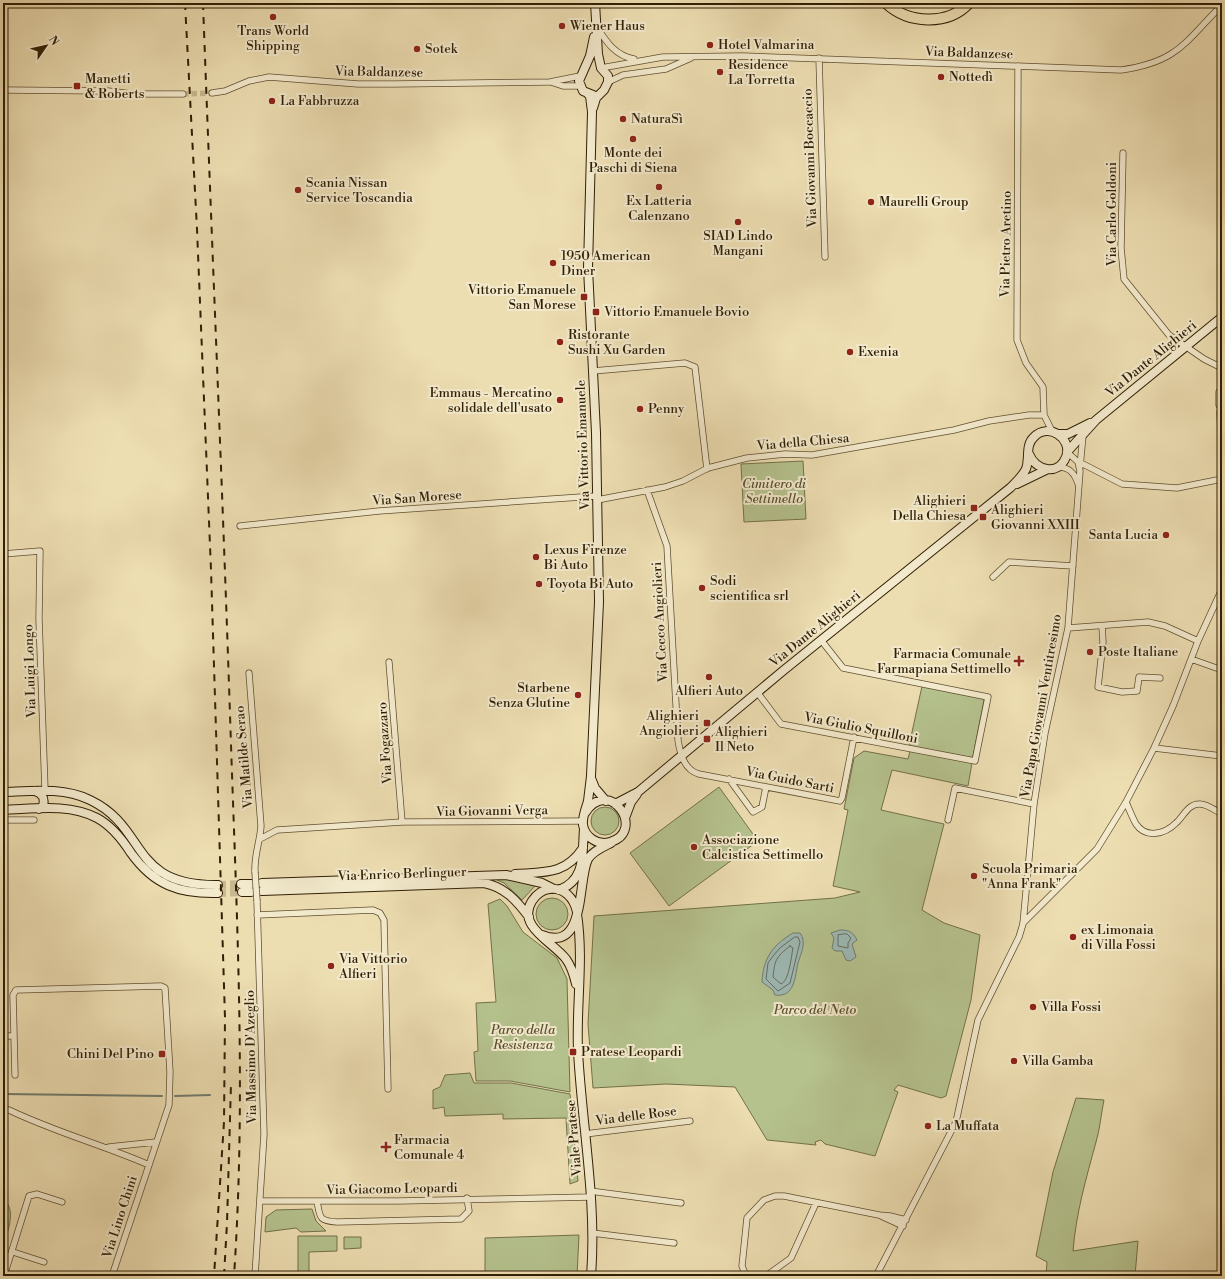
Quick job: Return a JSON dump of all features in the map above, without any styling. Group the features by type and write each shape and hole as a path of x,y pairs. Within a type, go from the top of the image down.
{"highway":[{"path":"886,3 904,16 932,20 949,16 969,3"}],"main road":[{"path":"595,3 596,40 601,68 608,76 608,82"},
{"path":"596,24 591,49 582,73 580,86 588,94 594,95 602,93"},
{"path":"582,73 593,66 601,68"},
{"name":"Via Vittorio Emanuele","path":"592,112 596,98 602,93 608,82"},
{"name":"Via Vittorio Emanuele","path":"584,821 590,776 598,632 597,498 587,244 592,112 590,96 588,94"},
{"name":"Via Dante Alighieri","path":"1010,488 1046,470 1058,467 1066,458 1067,452 1096,420 1222,317"},
{"name":"Via Dante Alighieri","path":"625,818 631,802 638,792 680,755 1010,488 1023,475 1028,464 1028,448 1034,436 1046,431 1055,433 1072,433 1096,420"},
{"path":"1055,433 1065,442 1067,452"},
{"path":"1029,454 1035,465 1046,470"},
{"path":"584,821 591,839 597,842 609,843 615,840 625,829 624,812 615,804 606,800 595,788 590,776"},
{"path":"3,792 45,790 76,794 100,806 118,822 146,860 166,876 188,884 218,889 185,891 160,881 142,867 115,832 97,818 72,810 3,810"},
{"path":"35,791 42,794 44,798 43,806 40,809"},
{"name":"Via Dante Alighieri","path":"615,804 638,792"},
{"path":"529,917 531,903 536,895 545,890 557,890 571,885 576,878 581,863 584,821 594,803 606,800"},
{"name":"Viale Pratese","path":"542,935 553,938 565,934 574,926 586,864 589,858 615,840"},
{"name":"Via Enrico Berlinguer","path":"529,917 510,894 496,886 484,883 262,887 506,875 556,871 573,862 583,848"},
{"name":"Via Enrico Berlinguer","path":"506,875 542,882 557,890"},
{"path":"241,888 251,888"},
{"name":"Viale Pratese","path":"557,890 571,898 577,913 581,952 578,999 578,1052 590,1194 592,1233 591,1276"},
{"name":"Viale Pratese","path":"529,917 533,928 567,960 575,978 578,999"}],"street":[{"name":"Via Baldanzese","path":"601,68 663,57 742,56 1117,70 1151,64 1169,57 1184,46 1222,5"},
{"name":"Via Baldanzese","path":"596,24 616,52 622,56 641,60"},
{"name":"Via Baldanzese","path":"608,82 623,75 666,69 693,57"},
{"name":"Via Giovanni Boccaccio","path":"818,58 824,257"},
{"name":"Via Pietro Aretino","path":"1018,66 1017,340 1026,363 1043,387 1044,415"},
{"name":"Via Baldanzese","path":"212,93 225,92 249,81 269,78 367,84 550,82 582,73"},
{"name":"Via Baldanzese","path":"550,82 563,86 580,86"},
{"path":"3,90 108,90 132,94 183,94"},
{"name":"Via Carlo Goldoni","path":"1123,153 1121,248 1124,279 1169,335 1204,359 1222,368"},
{"path":"593,371 685,363 695,367 706,469"},
{"path":"1219,392 1219,405"},
{"path":"1220,412 1222,471"},
{"name":"Via della Chiesa","path":"597,498 647,490 683,481 706,469 747,458 785,454 812,455 947,431 989,421 1028,415 1044,415"},
{"path":"1044,415 1055,433"},
{"name":"Via Papa Giovanni Ventitresimo","path":"1023,924 1034,804 1046,733 1068,628 1084,433"},
{"path":"1067,452 1078,462 1080,471"},
{"path":"1081,463 1122,484 1177,488 1222,478"},
{"name":"Via Papa Giovanni Ventitresimo","path":"1058,467 1065,467 1074,474 1078,484 1078,493"},
{"name":"Via Cecco Angiolieri","path":"647,490 667,546 680,755"},
{"name":"Via San Morese","path":"240,526 379,511 597,498"},
{"name":"Via Luigi Longo","path":"3,554 40,551 39,619 45,790"},
{"path":"993,577 1009,562 1073,566"},
{"path":"876,1276 956,1122 978,1020 1019,937 1023,924 1097,849 1126,802 1154,748 1173,706 1198,641 1222,591"},
{"path":"1068,628 1148,622 1165,626 1198,641"},
{"path":"1102,626 1103,642 1098,687 1122,692 1137,691 1139,677 1160,678"},
{"name":"Via Giulio Squilloni","path":"757,692 780,724 975,761 988,697 843,668 821,640"},
{"path":"1191,659 1222,670"},
{"name":"Via Fogazzaro","path":"389,662 402,822"},
{"name":"Via Matilde Serao","path":"249,673 261,826 260,839"},
{"name":"Via Guido Sarti","path":"680,755 694,772 840,801 854,737"},
{"path":"1154,748 1222,756"},
{"path":"729,779 753,812 762,806 766,787"},
{"path":"948,820 955,788 1034,804"},
{"path":"1126,802 1136,824 1141,829 1156,835 1176,824 1187,810 1197,804 1202,804 1222,814"},
{"path":"3,820 34,820"},
{"name":"Via Giovanni Verga","path":"260,839 277,830 402,822 584,821"},
{"name":"Via Massimo D'Azeglio","path":"255,1276 264,1134 258,915 255,872 255,852 260,839"},
{"path":"258,915 373,910 380,913 384,920 388,1089"},
{"path":"16,1075 13,995 16,990 163,987 167,993 170,1087 169,1105 156,1142"},
{"path":"3,1036 14,1036"},
{"name":"Via Lino Chini","path":"10,1110 56,1130 107,1147 149,1165"},
{"name":"Via delle Rose","path":"586,1134 690,1121"},
{"name":"Via Lino Chini","path":"107,1147 156,1142 112,1276"},
{"path":"4,1276 28,1199 31,1195 37,1194 62,1202"},
{"name":"Via Giacomo Leopardi","path":"260,1201 467,1198 590,1194 681,1203"},
{"path":"746,1276 742,1266 745,1225 750,1213 764,1200 775,1196 784,1196 879,1215 904,1223"},
{"name":"Via Giacomo Leopardi","path":"317,1201 320,1216 325,1221 337,1222 462,1219 469,1211 467,1198"},
{"path":"766,1276 791,1258 816,1203"},
{"path":"592,1233 674,1243"},
{"path":"12,1252 44,1262"}],"green space":[{"name":"Cimitero di Settimello","path":"803,461 806,519 744,522 741,464"},
{"path":"922,686 983,698 984,700 973,756 971,758 909,746"},
{"name":"Parco del Neto","path":"864,751 908,759 910,751 972,763 968,786 892,770 881,810 944,824 922,910 944,923 980,935 971,1000 946,1096 941,1098 898,1085 894,1090 898,1092 875,1156 825,1144 821,1140 815,1142 816,1145 767,1140 735,1087 666,1084 593,1088 588,1024 594,916 835,898 860,892 833,886 848,810 844,809 854,758"},
{"name":"Associazione Calcistica Settimello","path":"719,787 758,841 669,906 630,853"},
{"path":"605,807 615,811 619,821 615,831 605,835 595,831 591,821 595,811"},
{"path":"497,877 535,886 522,900 504,883 497,880"},
{"path":"549,898 555,898 564,902 568,914 564,926 555,930 549,930 540,926 536,917 536,911 540,902"},
{"name":"Parco della Resistenza","path":"500,899 507,906 523,932 557,958 567,979 570,1092 510,1081 476,1081 474,1052 478,1051 476,1003 496,1002 488,904"},
{"path":"470,1073 474,1083 511,1083 570,1094 578,1181 570,1184 566,1118 503,1119 503,1114 445,1116 444,1107 433,1109 433,1090 440,1087 445,1075"},
{"path":"1076,1098 1104,1100 1097,1137 1079,1210 1073,1251 1138,1241 1135,1276 1046,1276 1047,1262 1036,1256 1053,1172"},
{"path":"3,1199 10,1208 10,1220 3,1245"},
{"path":"312,1209 316,1221 326,1231 301,1232 296,1228 265,1232 266,1217 276,1210"},
{"path":"579,1235 577,1276 485,1276 485,1238"},
{"path":"298,1236 337,1236 337,1251 309,1252 309,1276 298,1276"},
{"path":"344,1237 361,1237 361,1248 344,1249"}],"water":[{"path":"840,930 850,932 857,940 852,944 856,957 850,961 846,960 842,951 835,951 832,948 834,938 831,933"},
{"path":"793,933 800,933 803,940 795,980 787,993 775,995 773,990 762,982 764,966 770,953 775,947"}],"waterway":[{"path":"3,1094 162,1096"},
{"path":"175,1096 210,1095"}],"tunnel":[{"path":"183,94 212,93"},
{"path":"218,885 241,884"},
{"path":"218,893 242,892"}],"railway":[{"path":"185,3 197,229 211,570 225,1018 224,1122 214,1276"},
{"path":"203,3 225,560 238,944 240,1077 238,1210 234,1276"},
{"path":"224,1276 231,1084"}],"place":[{"name":"Trans World Shipping","path":"273,17"},
{"name":"Wiener Haus","path":"562,26"},
{"name":"Hotel Valmarina","path":"710,45"},
{"name":"Sotek","path":"417,49"},
{"name":"Residence La Torretta","path":"720,72"},
{"name":"Nottedì","path":"941,77"},
{"name":"Manetti & Roberts","path":"77,86"},
{"name":"La Fabbruzza","path":"272,101"},
{"name":"NaturaSì","path":"623,119"},
{"name":"Monte dei Paschi di Siena","path":"633,139"},
{"name":"Ex Latteria Calenzano","path":"659,187"},
{"name":"Scania Nissan Service Toscandia","path":"298,190"},
{"name":"Maurelli Group","path":"871,202"},
{"name":"SIAD Lindo Mangani","path":"738,222"},
{"name":"1950 American Diner","path":"553,263"},
{"name":"Vittorio Emanuele San Morese","path":"584,297"},
{"name":"Vittorio Emanuele Bovio","path":"596,312"},
{"name":"Ristorante Sushi Xu Garden","path":"560,342"},
{"name":"Exenia","path":"850,352"},
{"name":"Emmaus - Mercatino solidale dell'usato","path":"560,400"},
{"name":"Penny","path":"640,409"},
{"name":"Alighieri Della Chiesa","path":"974,508"},
{"name":"Alighieri Giovanni XXIII","path":"983,517"},
{"name":"Santa Lucia","path":"1166,535"},
{"name":"Lexus Firenze Bi Auto","path":"536,557"},
{"name":"Toyota Bi Auto","path":"539,584"},
{"name":"Sodi scientifica srl","path":"702,588"},
{"name":"Poste Italiane","path":"1090,652"},
{"name":"Farmacia Comunale Farmapiana Settimello","path":"1019,661"},
{"name":"Alfieri Auto","path":"709,677"},
{"name":"Starbene Senza Glutine","path":"578,695"},
{"name":"Alighieri Angiolieri","path":"707,723"},
{"name":"Alighieri Il Neto","path":"707,739"},
{"name":"Associazione Calcistica Settimello","path":"694,847"},
{"name":"Scuola Primaria \"Anna Frank\"","path":"974,876"},
{"name":"ex Limonaia di Villa Fossi","path":"1073,937"},
{"name":"Via Vittorio Alfieri","path":"331,966"},
{"name":"Villa Fossi","path":"1033,1007"},
{"name":"Pratese Leopardi","path":"573,1052"},
{"name":"Chini Del Pino","path":"162,1054"},
{"name":"Villa Gamba","path":"1014,1061"},
{"name":"La Muffata","path":"928,1126"},
{"name":"Farmacia Comunale 4","path":"386,1147"}]}
